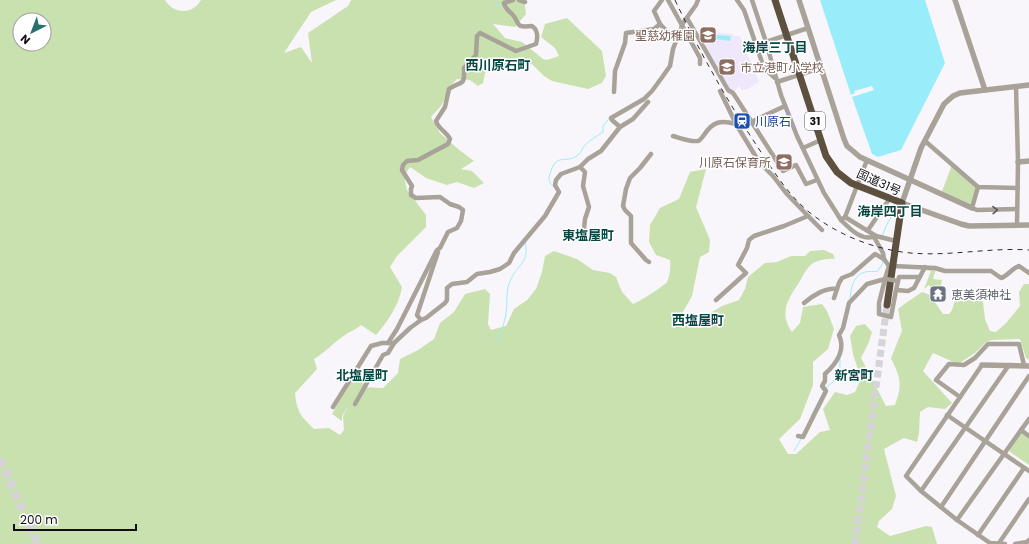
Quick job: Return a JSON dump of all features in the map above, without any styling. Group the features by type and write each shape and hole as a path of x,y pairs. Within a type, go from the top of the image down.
{"highway":[{"name":"国道31号","path":"775,0 826,156 841,176 857,186 902,203 887,305"}],"street":[{"path":"421,320 417,315 440,248 448,232 457,228 461,221 463,210 440,197 416,198 411,195 412,186 402,170 403,165 407,161 418,160 448,144 450,139 447,134 437,125 436,121 445,107 449,89 465,79 464,68 476,55 477,36 480,33 516,51 536,44 538,33 536,28 532,26 524,27 519,25 516,22 514,15 504,7 504,2 513,0"},
{"path":"519,0 525,2"},
{"path":"662,0 654,10 660,24 676,41"},
{"path":"668,0 700,58 700,64"},
{"path":"620,128 611,118 644,99 652,91 670,66 673,49 682,26 698,0"},
{"path":"737,0 744,10 764,68 776,80"},
{"path":"752,0 785,106 802,148 824,193 841,220 856,234 866,238 878,237 896,241"},
{"path":"799,0 844,139 854,153 977,210 1018,209"},
{"path":"955,0 985,90"},
{"path":"687,18 728,90 733,93 750,122 783,171 796,165 806,184 817,180"},
{"path":"614,92 615,71 625,43 626,33 654,29 660,24"},
{"path":"766,42 788,36 808,28"},
{"path":"776,80 800,76 820,68"},
{"path":"1029,85 960,93 948,100 944,104 925,141 909,179 902,203 969,226 1029,225"},
{"path":"1016,87 1018,162 1017,225"},
{"path":"720,91 736,124 756,157 786,193 822,230"},
{"path":"355,404 383,355 388,353 394,343 421,320 426,318 445,303 447,300 447,288 452,284 467,282 477,274 495,270 509,263 514,253 545,216 559,192 555,185 556,180 561,174 580,167 588,159 601,151 620,128 633,119 648,102"},
{"path":"750,122 785,106"},
{"path":"673,136 697,141 701,140 709,127 714,124 722,122 736,124"},
{"path":"802,148 821,140"},
{"path":"925,141 978,187 1018,188"},
{"path":"649,262 631,243 631,216 625,210 623,201 630,178 651,154"},
{"path":"841,220 845,217 867,160"},
{"path":"1018,162 1029,161"},
{"path":"579,238 584,229 585,219 589,207 583,186 584,172 580,167"},
{"path":"972,208 978,187"},
{"path":"868,230 890,198"},
{"path":"716,300 746,273 738,265 747,248 750,238 808,216"},
{"path":"845,217 878,237 883,253 883,259"},
{"path":"388,343 397,329 437,250 440,248"},
{"path":"834,298 842,278 852,274 874,254 883,259 889,266 879,303 880,315 891,318 899,277 920,278"},
{"path":"893,266 925,267 945,271 991,271 1001,278 1019,266 1029,273"},
{"path":"896,290 912,290 925,267"},
{"path":"800,436 825,390 822,386 825,381 826,374 840,355 841,340 839,335 843,328 850,302 867,284 886,279 898,281"},
{"path":"804,303 811,297 832,288 837,289"},
{"path":"333,407 371,346 394,343"},
{"path":"960,397 936,380 950,364 964,365 975,358 988,344 1019,344 1027,366 982,365 906,476 921,491 978,535 990,543 1005,544"},
{"path":"921,491 1009,365"},
{"path":"941,507 1029,376"},
{"path":"947,415 1029,471"},
{"path":"957,520 1029,419"},
{"path":"1021,430 1029,436"},
{"path":"978,535 1024,468"},
{"path":"999,543 1029,499"},
{"path":"1015,544 1027,542 1029,540"}],"shaded area":[{"path":"712,32 740,36 759,82 748,89 742,90 739,86 734,91 728,88 704,46 711,41"}],"green space":[{"path":"0,0 165,0 173,8 184,11 193,8 201,0 336,0 311,12 284,53 301,47 312,63 308,33 348,6 351,0 524,0 526,14 515,27 493,24 505,38 522,42 543,59 547,60 559,56 555,48 541,37 545,24 567,18 602,51 606,76 602,83 588,89 552,81 544,76 532,64 507,67 487,64 483,83 478,86 470,80 457,79 452,84 441,106 431,117 440,133 474,161 461,169 472,171 484,183 474,188 457,182 447,185 426,178 410,167 404,176 407,190 426,215 426,227 397,256 390,267 402,287 401,294 389,318 380,330 376,335 361,325 341,338 314,359 317,369 295,393 300,414 314,429 329,428 340,435 344,430 343,416 349,405 342,416 342,421 332,414 357,370 369,379 364,387 359,387 383,388 398,373 400,359 418,350 434,339 440,323 454,312 465,294 485,289 490,294 488,324 491,330 506,326 514,309 527,300 536,289 542,272 545,256 554,251 577,259 593,270 610,273 616,277 622,292 633,304 657,290 667,282 670,274 670,260 656,255 649,242 650,225 660,208 679,199 690,172 706,169 696,207 710,240 709,252 700,257 692,296 680,317 689,326 722,306 739,300 745,289 748,277 765,263 777,262 791,256 805,256 810,251 824,250 833,254 835,259 824,260 811,264 792,293 785,312 788,325 792,332 800,323 803,307 822,304 827,311 834,329 828,349 813,362 813,385 800,419 779,439 788,454 796,454 820,432 830,430 823,409 835,392 847,395 855,392 861,379 853,354 850,336 856,326 865,324 872,332 861,358 886,406 895,405 900,386 897,371 891,358 902,331 898,309 922,292 930,295 943,314 949,314 952,310 956,297 963,295 970,296 983,302 985,319 990,331 996,332 1006,323 1020,306 1019,292 1024,284 1029,284 1029,360 1026,358 1020,339 992,340 986,342 975,353 958,364 933,353 923,371 952,403 945,409 928,407 920,412 917,442 904,438 884,449 896,496 892,509 879,521 877,527 890,536 926,526 932,527 937,544 0,544"},
{"path":"952,165 977,187 972,208 941,194"},
{"path":"936,269 933,279 942,280 940,290 934,293 929,285 924,289 931,271 924,270"},
{"path":"1022,432 1029,436 1029,465 1010,452 1010,449"}],"water":[{"path":"820,0 925,0 945,63 901,150 878,157 872,154 852,97 874,90 872,86 854,91 855,93 851,95"},
{"path":"716,35 731,36 730,41 716,39"}],"waterway":[{"path":"495,4 502,4"},
{"path":"554,187 550,183 549,178 552,167 555,163 574,158 578,155 587,143 603,132 603,126 609,119"},
{"path":"882,236 887,224 896,210"},
{"path":"496,343 507,309 507,291 509,283 525,259 525,243"},
{"path":"850,298 855,279 865,272 878,271 883,263 882,260"},
{"path":"826,388 838,376 840,370 840,359"},
{"path":"811,416 824,391"},
{"path":"794,451 801,439"}],"tunnel":[{"path":"739,128 749,123"},
{"path":"855,544 887,305"},
{"path":"0,459 38,544"}],"railway":[{"path":"675,0 712,73 744,126 779,179 793,197 819,220 841,233 864,243 902,252 934,254 1013,249 1029,250"}],"place":[{"name":"聖慈幼稚園","path":"708,35"},
{"name":"市立港町小学校","path":"727,67"},
{"name":"川原石","path":"742,121"},
{"name":"川原石保育所","path":"784,162"},
{"name":"恵美須神社","path":"938,294"}],"district":[{"name":"海岸三丁目","path":"775,47"},
{"name":"西川原石町","path":"498,65"},
{"name":"海岸四丁目","path":"890,211"},
{"name":"東塩屋町","path":"588,235"},
{"name":"西塩屋町","path":"698,320"},
{"name":"北塩屋町","path":"362,375"},
{"name":"新宮町","path":"854,375"}]}
